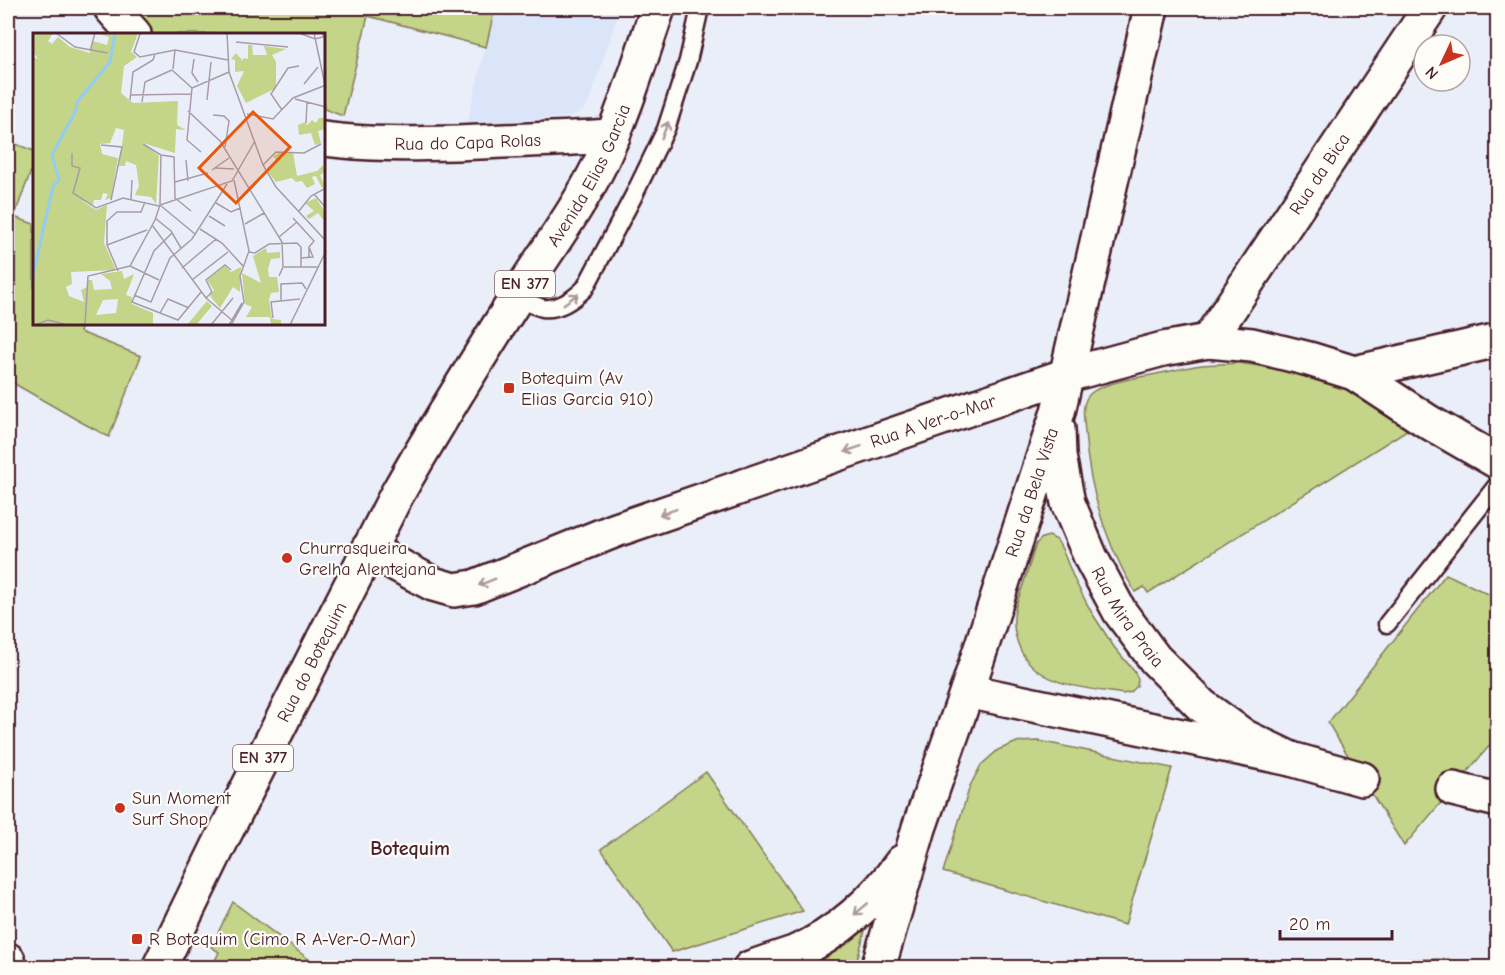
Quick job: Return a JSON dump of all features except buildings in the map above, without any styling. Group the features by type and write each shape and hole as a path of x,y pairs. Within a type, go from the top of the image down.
{"street":[{"path":"111,8 133,33"},
{"name":"Avenida Elias Garcia","path":"368,549 425,445 598,168 613,136 658,8"},
{"name":"Rua da Bela Vista","path":"878,968 919,828 967,691 1058,412 1151,8"},
{"name":"Rua da Bica","path":"1208,341 1430,8"},
{"name":"Rua do Capa Rolas","path":"326,139 406,144 541,141 613,136"},
{"path":"1354,373 1497,340"},
{"name":"Rua A Ver-o-Mar","path":"368,549 433,584 454,590 474,587 616,530 1067,375 1208,341 1252,345 1354,373 1426,421 1497,462"},
{"name":"Rua Mira Praia","path":"1058,412 1059,456 1068,503 1091,558 1120,612 1155,659 1201,705 1245,737 1291,759"},
{"name":"Rua do Botequim","path":"159,968 368,549"},
{"name":"Rua Mira Praia","path":"967,691 1291,759 1362,779"},
{"path":"1453,789 1497,800"},
{"path":"750,968 795,952 824,937 855,914 888,881 903,859 919,828"},
{"path":"8,960 10,968"}],"lane":[{"path":"516,298 544,308 562,306 574,299 585,288 666,129 688,61 700,8"},
{"path":"1387,624 1497,484"}],"shaded area":[{"path":"512,8 620,8 589,103 582,111 570,117 467,124 494,12 510,15"}],"green space":[{"path":"137,8 512,8 510,15 494,12 486,47 368,16 343,116 326,110 326,33 152,33 143,22"},
{"path":"8,141 33,151 33,166 14,217 33,224 33,326 82,326 80,332 141,356 109,437 8,380"},
{"path":"1238,363 1287,370 1360,394 1401,420 1407,430 1148,593 1144,587 1135,592 1115,554 1100,515 1087,453 1085,401 1091,393 1115,382 1197,366"},
{"path":"1049,536 1057,540 1092,613 1114,647 1134,671 1138,679 1137,686 1131,692 1123,694 1095,690 1052,679 1029,663 1021,651 1015,631 1016,607 1036,544 1042,538"},
{"path":"1446,574 1497,598 1497,737 1404,846 1328,723"},
{"path":"1039,741 1172,768 1125,925 943,872 970,786 981,765 998,750 1017,742"},
{"path":"706,772 803,911 672,952 601,849"},
{"path":"233,902 319,967 212,967 219,952 211,947"},
{"path":"867,924 855,967 798,968"},
{"path":"1449,959 1452,967 1255,968 1254,962"}],"place":[{"name":"Botequim (Av Elias Garcia 910)","path":"509,388"},
{"name":"Churrasqueira Grelha Alentejana","path":"287,558"},
{"name":"Sun Moment Surf Shop","path":"120,808"},
{"name":"R Botequim (Cimo R A-Ver-O-Mar)","path":"137,939"}],"district":[{"name":"Botequim","path":"410,848"}]}
